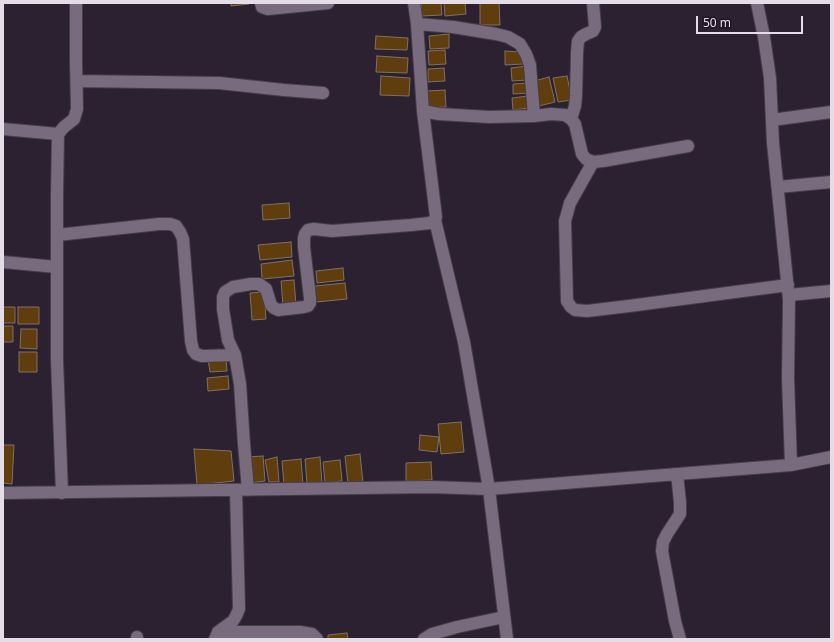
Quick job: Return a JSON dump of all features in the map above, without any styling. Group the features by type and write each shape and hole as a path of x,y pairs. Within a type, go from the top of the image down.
{"street":[{"path":"62,492 57,360 58,134 74,119 77,110 76,3"},
{"path":"261,3 262,6 268,9 328,3"},
{"path":"414,3 417,24 423,111 436,218 435,220 464,342 489,489 507,639"},
{"path":"571,119 576,96 578,41 581,36 593,32 595,27 593,3"},
{"path":"757,3 770,78 773,143 788,290 788,378 791,465"},
{"path":"417,24 453,27 496,34 508,37 520,44 530,64 534,116"},
{"path":"77,81 219,83 323,93"},
{"path":"423,111 439,114 489,117 551,114 565,115 571,119 574,124 582,154 586,159 593,162 688,146"},
{"path":"772,120 831,112"},
{"path":"3,129 58,134"},
{"path":"593,162 570,203 565,221 566,292 568,301 571,307 575,310 587,311 788,290 831,291"},
{"path":"778,187 831,182"},
{"path":"248,490 240,384 235,355 228,340 223,309 223,297 225,292 233,287 259,284 266,289 270,305 278,310 308,306 310,303 310,298 304,238 308,230 314,229 332,231 411,225 430,223 435,220"},
{"path":"57,235 159,224 170,224 176,226 183,239 193,350 196,354 202,356 235,355"},
{"path":"3,262 57,267"},
{"path":"3,493 431,487 489,489 791,465 831,457"},
{"path":"677,474 680,514 663,542 662,551 675,621 680,639"},
{"path":"217,636 233,621 239,609 236,490"},
{"path":"424,639 432,634 457,627 504,617"},
{"path":"217,636 300,632 312,634 317,639"}],"building":[{"path":"231,3 249,3 249,4 231,6"},
{"path":"421,3 441,3 442,15 422,16"},
{"path":"444,3 465,3 466,14 445,16"},
{"path":"480,3 499,3 500,25 480,25"},
{"path":"449,34 449,48 430,49 429,36"},
{"path":"376,36 408,38 407,50 375,49"},
{"path":"445,50 446,64 429,65 428,51"},
{"path":"505,51 520,52 523,64 505,65"},
{"path":"377,56 408,58 407,73 376,72"},
{"path":"527,66 528,80 512,81 511,68"},
{"path":"444,68 445,81 428,82 428,69"},
{"path":"381,76 410,78 409,96 380,95"},
{"path":"567,76 572,100 558,102 553,78"},
{"path":"549,77 555,102 539,106 534,81"},
{"path":"528,83 529,93 513,94 513,84"},
{"path":"445,90 446,107 427,108 426,91"},
{"path":"528,96 529,108 513,110 512,98"},
{"path":"289,203 290,218 263,220 262,205"},
{"path":"291,242 292,257 260,260 258,245"},
{"path":"292,260 294,276 262,279 261,264"},
{"path":"343,268 344,280 317,283 316,271"},
{"path":"294,280 296,305 283,306 281,281"},
{"path":"345,283 347,299 316,302 315,286"},
{"path":"264,292 266,319 252,320 250,293"},
{"path":"3,307 15,307 15,323 3,323"},
{"path":"18,307 39,307 39,324 18,324"},
{"path":"3,326 13,326 13,342 3,342"},
{"path":"21,329 37,329 37,349 20,348"},
{"path":"19,352 37,352 37,372 19,372"},
{"path":"226,358 227,371 210,372 208,359"},
{"path":"228,376 229,389 208,391 207,378"},
{"path":"461,422 464,452 441,454 438,424"},
{"path":"420,435 439,437 437,452 419,450"},
{"path":"3,445 14,445 12,484 3,483"},
{"path":"194,449 231,451 234,481 197,485"},
{"path":"360,454 363,483 348,484 345,456"},
{"path":"263,456 265,481 250,483 247,457"},
{"path":"277,457 279,482 269,482 265,460"},
{"path":"320,457 322,483 307,484 305,459"},
{"path":"301,459 303,484 284,486 282,461"},
{"path":"340,460 342,481 325,483 323,462"},
{"path":"431,462 432,480 406,481 406,463"},
{"path":"347,633 348,639 328,639 328,635"}]}
